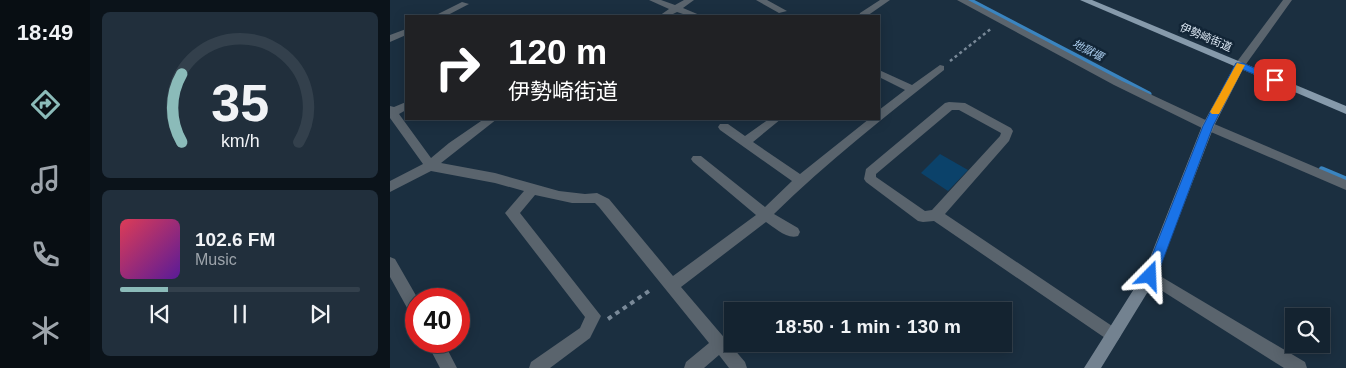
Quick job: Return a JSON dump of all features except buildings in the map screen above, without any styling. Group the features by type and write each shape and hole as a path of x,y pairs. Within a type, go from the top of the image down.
{"main road":[{"name":"伊勢崎街道","path":"1084,0 1346,110"}],"street":[{"path":"653,0 675,10 693,15"},
{"path":"665,15 690,0"},
{"path":"760,0 782,11"},
{"path":"863,15 886,0"},
{"path":"960,0 1118,83 1208,126 1346,184"},
{"path":"1092,368 1150,276 1208,126 1240,65 1288,0"},
{"path":"441,15 465,4"},
{"path":"390,39 405,32"},
{"path":"880,115 940,68"},
{"path":"880,73 912,89"},
{"path":"405,106 391,112 430,166 496,179 533,190 589,200 597,198 604,203 718,345 739,368"},
{"path":"936,215 1005,138 1007,131 960,106 949,106 870,172 870,179 923,217 936,215 1113,334"},
{"path":"390,186 430,166 453,146 491,120"},
{"path":"744,142 775,120"},
{"path":"668,283 765,216 800,181 875,120"},
{"path":"724,127 800,181"},
{"path":"697,159 765,216 793,232"},
{"path":"533,190 512,213 593,316 586,333 537,368"},
{"path":"390,263 405,290"},
{"path":"1150,276 1299,368"},
{"path":"692,368 718,345"},
{"path":"441,353 449,368"}],"path":[{"path":"940,68 1001,22"},
{"path":"591,321 603,323 668,283"}],"shaded area":[{"path":"940,154 968,170 948,191 921,173"}],"waterway":[{"name":"地獄堰","path":"969,0 1149,94"},
{"name":"地獄堰","path":"1322,170 1346,180"}],"slow traffic":[{"path":"1215,112 1241,65"}],"route":[{"path":"1150,276 1208,126 1240,65 1275,80"}]}
